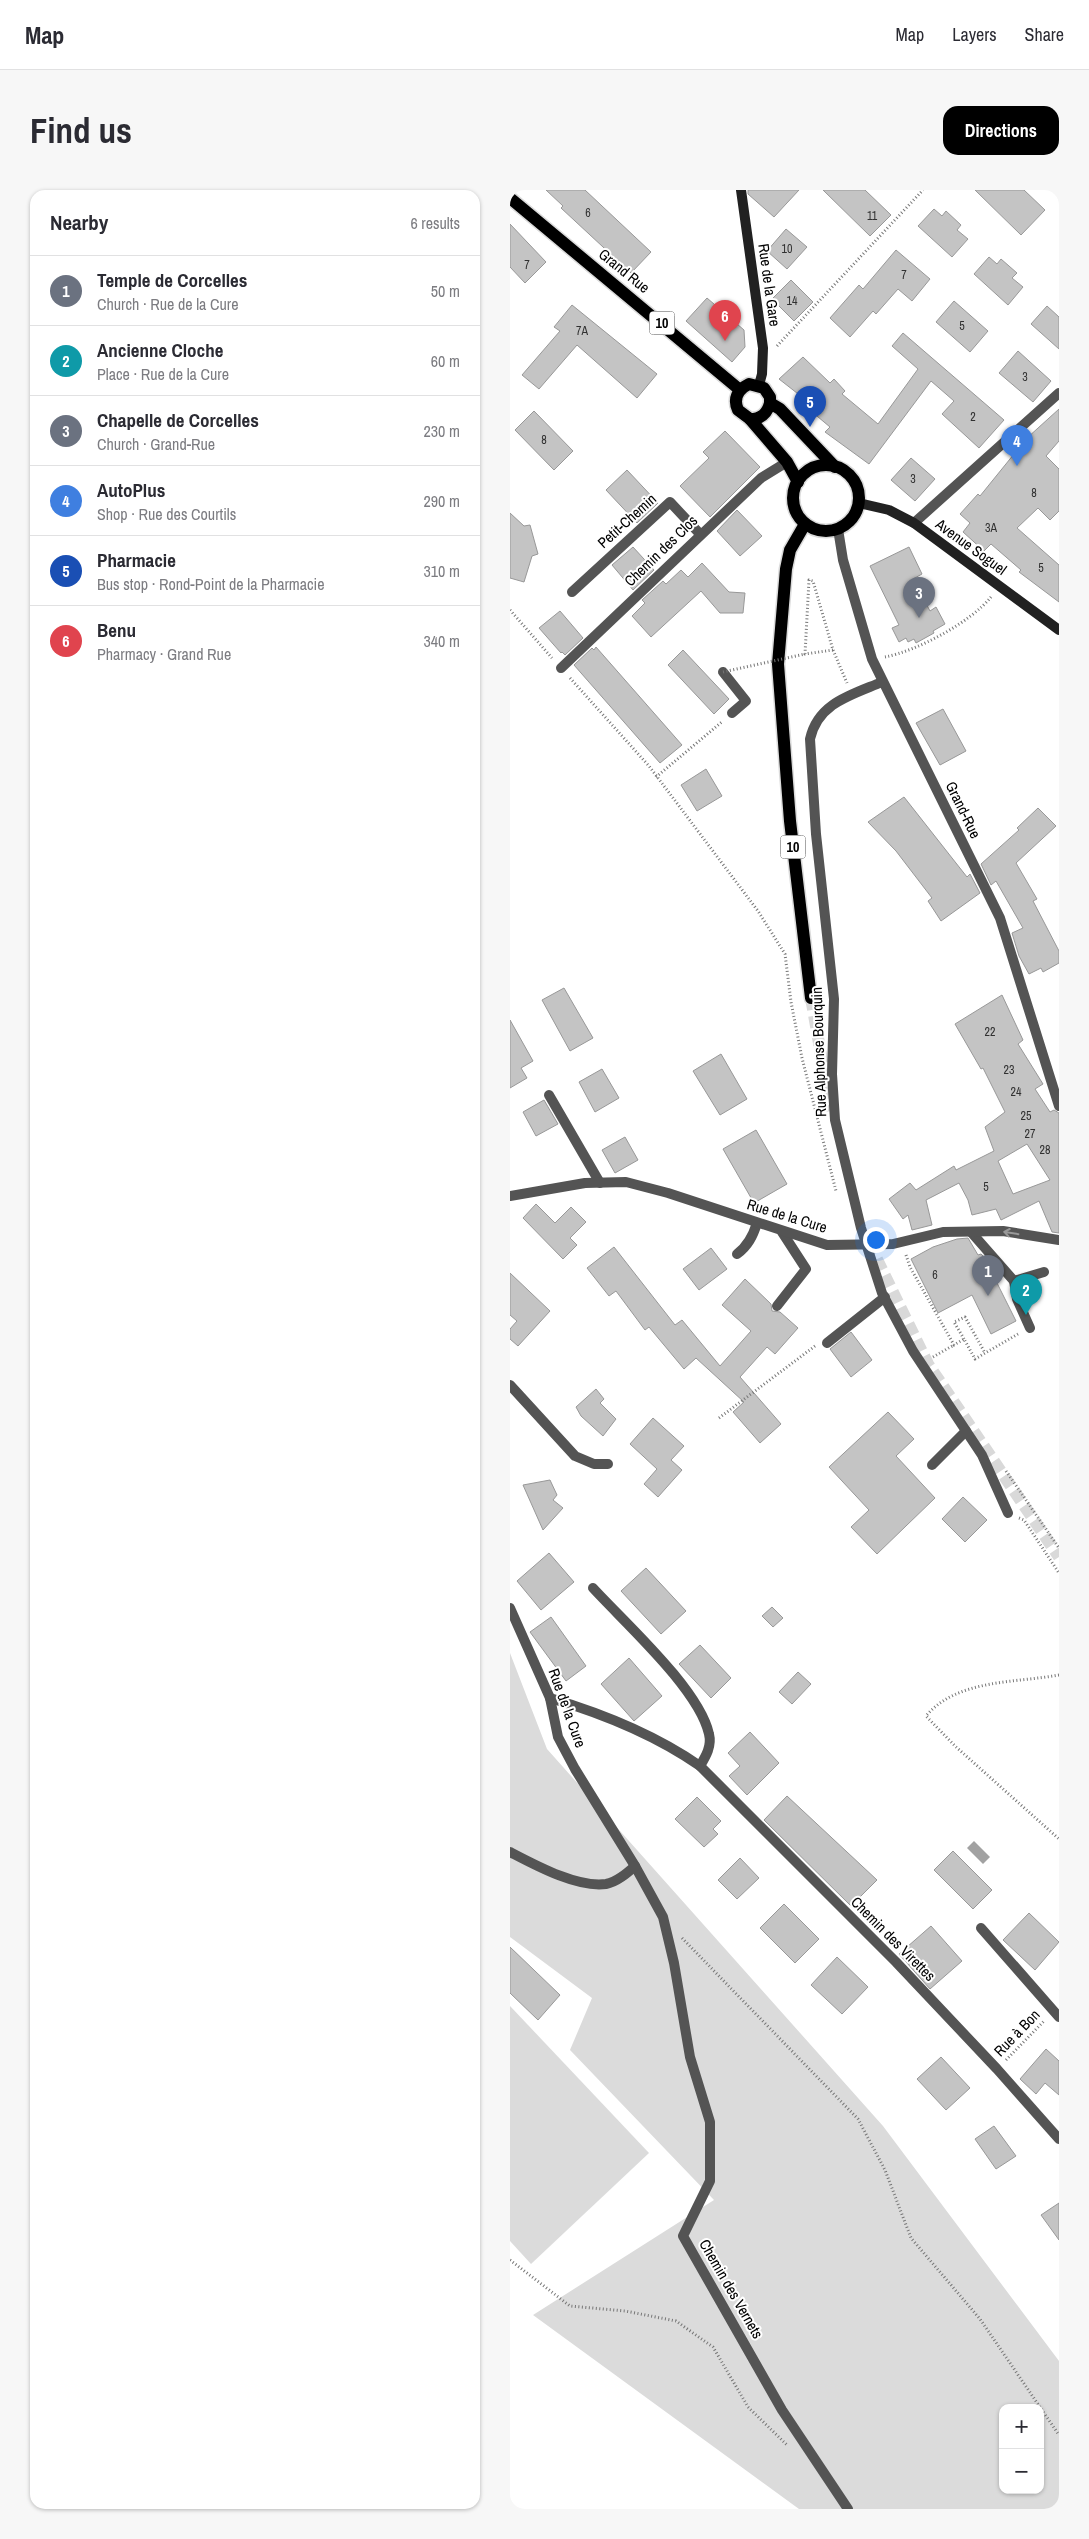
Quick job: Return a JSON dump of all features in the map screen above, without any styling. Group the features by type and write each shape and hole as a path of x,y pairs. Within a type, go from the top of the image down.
{"main road":[{"name":"Grand Rue","path":"510,198 740,390"},
{"path":"750,419 761,417 770,403 768,392 758,385 748,384 737,394 736,405 741,414 750,419 787,462 798,482"},
{"path":"770,403 780,409 835,467 843,471 856,485 859,503 852,519 838,529 821,531 805,524 795,509 794,500 798,482 814,468 835,467"},
{"name":"10","path":"805,524 790,550 786,569 778,664 790,821 811,998"}],"street":[{"name":"Rue de la Gare","path":"741,190 763,348 762,374 758,385"},
{"path":"914,523 1059,393"},
{"name":"Chemin des Clos","path":"561,668 761,478 787,462"},
{"name":"Petit-Chemin","path":"572,592 670,502 700,534"},
{"name":"Avenue Soguel","path":"859,503 889,510 914,523 1059,630"},
{"name":"Grand-Rue","path":"838,529 843,560 872,659 1000,918 1059,1106"},
{"path":"723,672 746,701 732,713"},
{"name":"Rue Alphonse Bourquin","path":"882,682 823,711 818,717 811,734 810,754 834,999 832,1074 835,1120 866,1246 885,1297 921,1363 982,1455 1008,1512"},
{"path":"549,1094 600,1183"},
{"name":"Rue de la Cure","path":"510,1196 600,1183 626,1182 668,1193 782,1232 827,1245 866,1246 902,1242 943,1232 1004,1231 1059,1240"},
{"path":"737,1254 744,1249 753,1236 757,1223"},
{"path":"777,1306 806,1269 782,1232"},
{"path":"971,1232 1014,1281 1017,1300 1030,1328"},
{"path":"1014,1281 1044,1272"},
{"path":"830,1340 885,1297"},
{"path":"510,1384 575,1456 594,1464 608,1464"},
{"path":"932,1465 966,1431"},
{"path":"593,1588 663,1664 701,1712 710,1735 709,1752 700,1766"},
{"name":"Rue de la Cure","path":"510,1608 550,1698 558,1737 575,1769 635,1866"},
{"name":"Chemin des Virettes","path":"550,1698 608,1716 669,1744 700,1766 896,1962 997,2069 1059,2139"},
{"path":"510,1852 556,1874 590,1884 607,1884 622,1878 635,1866"},
{"name":"Chemin des Vernets","path":"635,1866 663,1917 674,1963 690,2057 710,2122 710,2180 683,2236 782,2410 848,2509"},
{"path":"980,1928 1056,2015"}],"path":[{"path":"762,361 923,190"},
{"path":"805,654 809,580 813,581 833,650 853,695"},
{"path":"872,659 889,656 924,644 940,636 992,598 987,590 993,582"},
{"path":"510,610 649,766 758,911 785,954 791,1002 802,1058 838,1195"},
{"path":"723,672 805,654 833,650"},
{"path":"656,777 732,713"},
{"path":"902,1242 910,1266 954,1345"},
{"path":"985,1353 964,1316 954,1322 975,1359 1030,1328"},
{"path":"719,1418 830,1334 830,1340"},
{"path":"921,1363 964,1339"},
{"path":"1003,1467 1059,1548"},
{"path":"1008,1512 1024,1520 1059,1573"},
{"path":"1059,1675 965,1690 949,1696 934,1706 926,1716 955,1746 1059,1839"},
{"path":"663,1917 858,2119 885,2170 911,2238 980,2319 1059,2435"},
{"name":"Rue à Bon","path":"997,2069 1056,2015"},
{"path":"510,2260 570,2306 625,2311 676,2322 691,2332 713,2347 748,2407 793,2450"}],"shaded area":[{"path":"510,1653 547,1749 883,2126 1059,2361 1059,2509 799,2509 533,2315 714,2200 570,2050 592,1998 510,1937"},
{"path":"974,1841 990,1857 983,1864 967,1848"},
{"path":"510,2006 649,2153 531,2264 510,2241"}],"building":[{"path":"546,190 585,190 651,252 631,273 561,208 563,206"},
{"path":"748,190 799,190 774,217 748,194"},
{"path":"823,190 865,190 891,215 870,236"},
{"path":"975,190 1024,190 1045,210 1021,235"},
{"path":"934,209 942,216 946,211 961,225 957,230 968,239 952,257 918,226"},
{"path":"510,224 546,262 525,283 510,267"},
{"path":"786,229 807,247 787,269 767,251"},
{"path":"896,250 930,279 912,301 898,289 876,314 873,311 850,337 830,318 859,285 863,289"},
{"path":"989,257 997,264 1001,259 1017,273 1012,278 1023,287 1008,305 974,274"},
{"path":"791,280 813,302 794,321 772,299"},
{"path":"707,298 744,330 745,347 732,362 686,321"},
{"path":"954,301 988,331 970,352 936,322"},
{"path":"572,305 657,374 637,398 577,345 539,389 522,375 560,331 554,327"},
{"path":"1047,306 1059,317 1059,349 1031,324"},
{"path":"903,333 1004,420 979,448 942,414 954,401 931,381 869,464 825,432 830,427 799,401 802,397 779,379 803,357 830,383 834,379 845,391 842,394 878,424 918,369 892,346"},
{"path":"1018,351 1051,381 1033,402 999,373"},
{"path":"1059,409 1059,441 1046,456 1059,469 1059,511 1050,520 1038,508 1017,528 1059,565 1059,602 1019,572 1021,570 991,544 984,551 963,532 970,523 960,514 978,494 980,496 1027,438"},
{"path":"534,411 573,451 554,470 515,430"},
{"path":"725,431 760,467 710,517 680,486 709,458 703,452"},
{"path":"911,458 935,479 915,501 891,480"},
{"path":"627,470 658,503 637,523 606,490"},
{"path":"737,510 762,536 740,556 717,531"},
{"path":"510,513 524,526 530,525 538,554 532,556 524,582 510,578"},
{"path":"633,547 654,570 633,590 612,565"},
{"path":"909,547 922,574 913,579 930,611 936,607 945,624 916,643 914,639 908,642 906,638 899,642 892,628 899,625 870,566"},
{"path":"702,563 729,592 745,593 743,613 720,613 701,591 651,637 632,616 645,603 642,600 663,581 666,584 681,570 688,577"},
{"path":"560,611 583,638 565,655 539,628"},
{"path":"596,647 682,745 660,763 574,665 592,648 594,650"},
{"path":"683,650 729,699 714,714 668,665"},
{"path":"943,709 966,751 940,765 916,723"},
{"path":"706,769 722,796 697,811 681,785"},
{"path":"904,797 967,877 970,874 980,893 941,921 928,901 932,898 896,851 868,822"},
{"path":"1038,808 1056,826 1016,863 1037,899 1033,901 1059,951 1059,963 1043,972 1041,968 1029,974 1019,956 1012,933 1023,928 996,881 991,885 981,864 1019,830 1017,828"},
{"path":"564,988 593,1038 570,1051 542,1000"},
{"path":"1002,995 1023,1040 1018,1044 1043,1084 1035,1089 1050,1112 1054,1110 1059,1113 1059,1233 1052,1232 1039,1201 1001,1220 996,1209 972,1215 968,1200 959,1183 926,1200 932,1225 912,1230 908,1215 903,1219 889,1199 910,1183 916,1190 954,1166 956,1170 994,1151 985,1127 1005,1112 983,1068 981,1069 955,1024","holes":["1027,1144 1050,1180 1013,1194 998,1161"]},
{"path":"510,1020 533,1061 521,1068 527,1078 510,1088"},
{"path":"721,1054 747,1099 720,1115 693,1071"},
{"path":"602,1069 619,1098 595,1112 579,1082"},
{"path":"544,1100 558,1124 536,1136 523,1112"},
{"path":"756,1130 787,1184 754,1203 723,1149"},
{"path":"625,1137 638,1160 615,1173 602,1150"},
{"path":"536,1204 555,1223 571,1207 586,1222 570,1238 577,1245 563,1259 523,1218"},
{"path":"968,1238 978,1255 981,1254 984,1257 1016,1321 991,1334 972,1295 938,1313 911,1259 933,1247 957,1239"},
{"path":"614,1247 675,1325 682,1320 720,1366 751,1331 722,1305 745,1279 771,1304 772,1311 780,1312 798,1328 775,1354 767,1347 740,1377 781,1424 760,1443 733,1412 744,1402 696,1358 684,1369 649,1327 645,1330 616,1291 609,1296 587,1268"},
{"path":"711,1248 727,1269 699,1290 683,1269"},
{"path":"510,1273 550,1311 518,1346 510,1339 510,1329 517,1321 510,1315"},
{"path":"851,1332 872,1360 851,1377 830,1349"},
{"path":"596,1389 604,1399 600,1403 616,1419 603,1436 581,1416 576,1407"},
{"path":"888,1412 914,1439 896,1456 935,1498 877,1554 851,1527 869,1510 829,1467"},
{"path":"653,1418 684,1446 671,1460 682,1470 658,1497 644,1484 657,1469 630,1444"},
{"path":"550,1480 557,1495 553,1500 563,1508 543,1530 523,1485"},
{"path":"963,1497 987,1520 965,1542 942,1519"},
{"path":"549,1553 574,1582 541,1610 517,1581"},
{"path":"646,1568 686,1611 661,1634 621,1591"},
{"path":"772,1607 783,1618 773,1627 762,1616"},
{"path":"551,1617 586,1666 566,1681 530,1632"},
{"path":"700,1645 731,1678 711,1698 679,1664"},
{"path":"629,1658 662,1696 634,1721 601,1684"},
{"path":"798,1672 811,1684 792,1704 779,1692"},
{"path":"750,1732 779,1763 747,1795 729,1776 740,1766 728,1753"},
{"path":"787,1796 877,1880 851,1906 764,1820"},
{"path":"697,1797 721,1821 713,1829 718,1834 704,1847 675,1819"},
{"path":"953,1851 992,1890 973,1909 934,1870"},
{"path":"740,1858 759,1878 737,1899 718,1880"},
{"path":"784,1904 819,1939 795,1963 760,1928"},
{"path":"1029,1913 1059,1942 1035,1970 1003,1940"},
{"path":"931,1926 962,1961 930,1989 899,1954"},
{"path":"510,1947 560,1995 538,2020 510,1993"},
{"path":"837,1957 868,1987 842,2014 811,1985"},
{"path":"1046,2049 1059,2061 1059,2095 1045,2083 1036,2094 1020,2079"},
{"path":"941,2057 970,2088 946,2110 917,2079"},
{"path":"994,2126 1016,2156 996,2169 975,2139"},
{"path":"1059,2203 1059,2240 1041,2215"}],"tunnel":[{"path":"811,998 831,1111"},
{"path":"869,1243 928,1364 1059,1557"}],"place":[{"name":"Benu","path":"725,341"},
{"name":"Pharmacie","path":"810,427"},
{"name":"AutoPlus","path":"1017,466"},
{"name":"Chapelle de Corcelles","path":"919,618"},
{"name":"Temple de Corcelles","path":"988,1296"},
{"name":"Ancienne Cloche","path":"1026,1315"}]}
